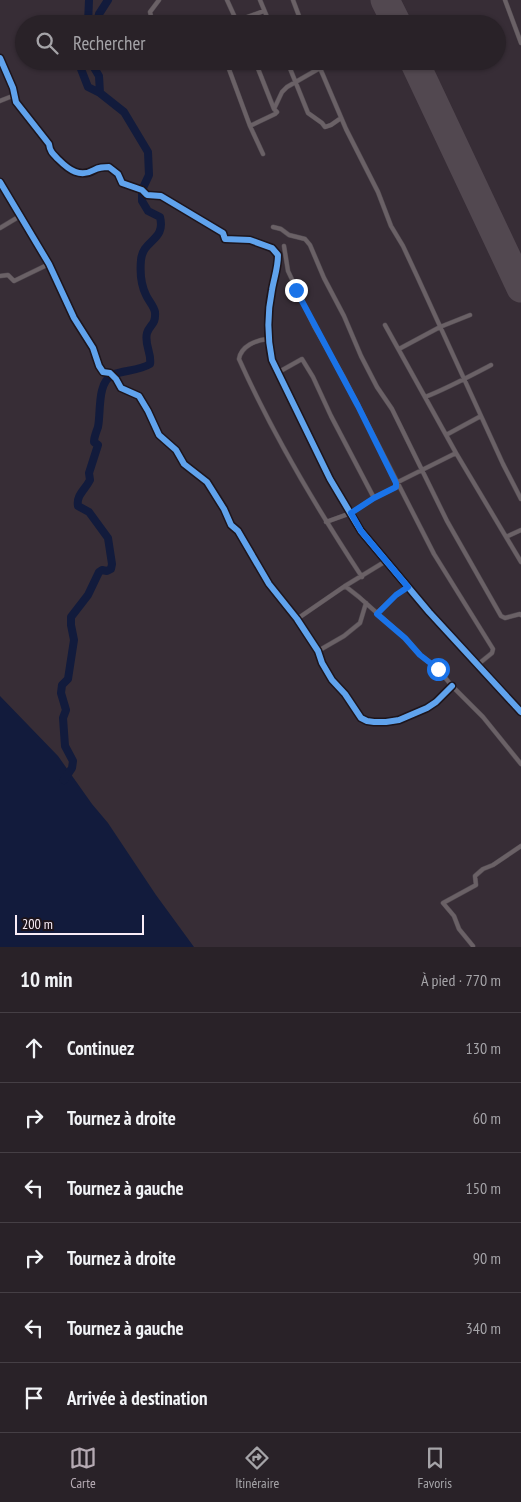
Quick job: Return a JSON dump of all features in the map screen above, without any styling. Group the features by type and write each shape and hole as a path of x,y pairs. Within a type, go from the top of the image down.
{"street":[{"path":"151,15 150,12 159,0"},
{"path":"227,0 234,15"},
{"path":"260,0 266,15"},
{"path":"293,0 299,15"},
{"path":"505,0 521,43"},
{"path":"254,15 264,11"},
{"path":"0,58 16,102 49,144 50,152 72,172 92,171 98,168 109,167 118,174 122,183 142,190 146,196 161,196 222,233 225,239 250,240 272,248 278,255 268,316 268,339 272,360 330,479 361,531 476,666 521,712"},
{"path":"229,70 250,126 263,154"},
{"path":"250,126 277,112 274,109 259,70"},
{"path":"290,70 310,116 325,127 342,118"},
{"path":"274,109 282,92 316,70"},
{"path":"321,70 378,192 391,226 403,246 503,464 521,499"},
{"path":"0,101 15,95"},
{"path":"0,182 49,264 74,318 93,348 103,372 110,373 121,388 139,396 159,435 176,450 184,464 206,482 269,584 318,651 332,680 345,694 356,713 367,721 386,722 399,720 436,702 452,686"},
{"path":"0,228 20,216"},
{"path":"272,227 281,229 289,235 306,239 310,245 361,356 377,387 392,409 447,520 501,616 505,618 521,615"},
{"path":"284,246 288,271 296,290 347,385 396,483 446,576 493,649 492,653 476,666"},
{"path":"0,276 8,275 14,281 49,264"},
{"path":"399,349 440,326 470,314"},
{"path":"385,325 456,453 521,562"},
{"path":"268,339 258,340 247,347 240,354 240,359 266,415 326,522 362,577"},
{"path":"277,373 302,359 314,377 331,416 374,498"},
{"path":"425,397 448,388 463,378 491,365"},
{"path":"446,435 481,416"},
{"path":"326,522 351,513 396,487 396,483 456,453"},
{"path":"506,536 521,530"},
{"path":"297,620 345,586 386,561"},
{"path":"345,586 405,638 420,655 438,669 483,717 521,764"},
{"path":"377,614 396,595 408,587"},
{"path":"318,651 344,636 360,623 366,603"},
{"path":"473,946 460,929 454,916 443,904 476,885 475,876 483,869 493,865 521,846"}],"water":[{"path":"0,696 58,756 108,823 156,895 194,947 0,947"}],"waterway":[{"path":"88,15 89,0"},
{"path":"99,15 108,0"},
{"path":"81,70 88,87 100,93"},
{"path":"64,780 72,768 73,761 65,746 63,718 66,710 61,693 62,685 68,679 74,640 71,617 88,595 99,572 111,569 112,564 108,538 89,512 78,506 78,499 90,480 89,473 98,445 94,440 98,427 100,399 107,379 112,375 150,364 146,337 148,330 155,320 155,312 143,287 141,260 146,248 160,231 161,225 160,217 148,211 142,201 142,190 149,175 148,152 124,112 100,93 99,76 95,70"}],"runway":[{"path":"385,0 392,15"},
{"path":"418,70 521,288"}],"cycle path":[{"path":"0,58 13,88 16,102 49,144 52,153 67,167 79,173 109,167 118,174 122,183 142,190 147,195 161,196 223,233 225,239 250,240 272,248 278,255 268,316 268,334 272,360 330,479 361,531 429,612 521,712"},
{"path":"0,182 49,264 74,318 93,348 103,372 110,373 121,388 139,396 159,435 176,450 184,464 207,482 224,509 231,525 238,531 269,584 297,619 318,651 322,663 332,680 345,694 361,718 374,722 399,720 427,708 452,686"}],"route":[{"path":"296,290 343,376 396,483 396,487 351,513 361,531 408,587 396,595 377,614 405,638 425,660 438,669"}]}
